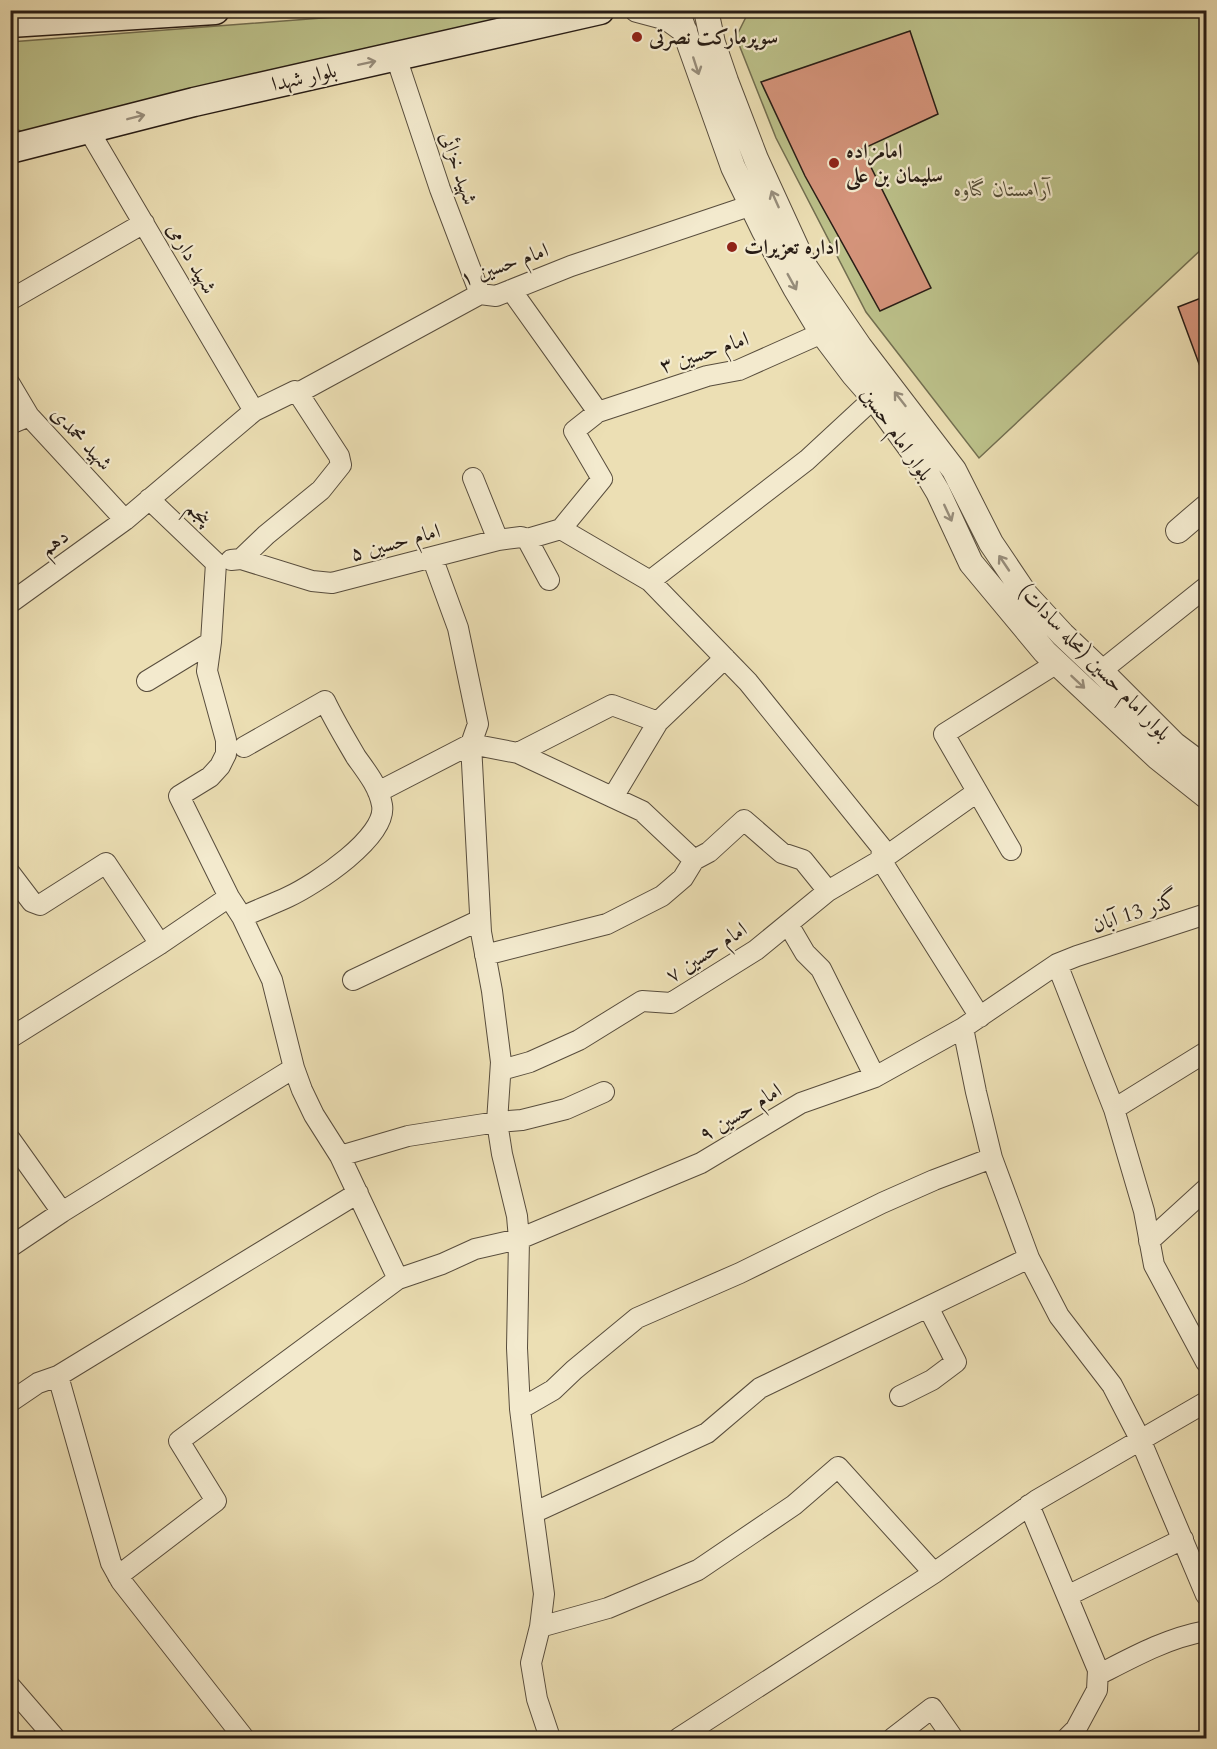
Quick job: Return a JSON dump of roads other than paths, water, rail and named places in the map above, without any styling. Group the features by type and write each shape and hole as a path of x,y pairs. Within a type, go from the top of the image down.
{"main road":[{"path":"10,24 55,16 215,10"},
{"name":"بلوار شهدا","path":"13,146 194,102 396,57 513,20 600,10"}],"street":[{"path":"637,10 681,21"},
{"name":"بلوار امام حسین (محله سادات)","path":"706,10 713,43 756,159 806,268 860,347 954,470 991,543 1026,596 1174,744 1206,768"},
{"path":"713,43 722,10"},
{"name":"بلوار امام حسین","path":"681,21 733,167 764,231 822,333 874,398 919,460 938,492 972,563 1012,614 1057,663 1157,757 1206,796"},
{"name":"شهید خزائی","path":"396,57 440,189 480,294"},
{"name":"شهید دارمی","path":"88,129 254,411"},
{"name":"امام حسین ۱","path":"149,498 254,411 295,391 298,393 480,294 496,296 571,266 752,205"},
{"path":"10,300 144,223"},
{"path":"511,290 598,412"},
{"name":"امام حسین ۳","path":"561,529 602,479 573,431 598,412 707,376 738,370 822,333"},
{"name":"شهید محمدی","path":"10,384 29,416 125,520"},
{"path":"298,393 339,456 340,465 321,490 266,535 241,559 216,563 207,671 226,740 226,754 220,766 210,777 179,796 272,980 294,1068 314,1115 340,1156 399,1279"},
{"path":"650,581 807,460 874,398"},
{"path":"10,424 29,416"},
{"path":"473,478 498,540"},
{"name":"دهم","path":"10,603 125,520 149,498"},
{"name":"پنجم","path":"149,498 216,563"},
{"path":"1178,531 1206,507"},
{"path":"561,529 650,581 748,682 882,848 881,860 971,1022 976,1092 992,1158 1029,1258 1059,1316 1112,1385 1140,1439 1206,1595"},
{"name":"امام حسین ۵","path":"241,559 312,581 332,583 498,540 521,537 527,539 561,529"},
{"path":"527,539 549,580"},
{"path":"432,557 458,628 478,724 471,744 480,920 501,1062 497,1122 502,1154 518,1216 517,1348 520,1409 544,1594 540,1627 531,1663 537,1699 550,1738"},
{"path":"1101,671 1206,587"},
{"path":"147,681 211,642"},
{"path":"613,797 658,722 725,658"},
{"path":"1011,850 944,734 1057,663"},
{"path":"242,917 290,896 319,878 355,852 372,835 382,816 378,792 338,727 325,701 244,747"},
{"path":"518,753 612,705 658,722"},
{"path":"378,792 471,744 518,753 642,811 694,860"},
{"name":"امام حسین ۷","path":"501,1070 530,1062 579,1040 642,1001 671,1003 756,950 828,891 881,860 977,792"},
{"path":"485,955 608,924 662,896 682,878 694,860 709,852 744,820 782,853 803,860 828,891"},
{"path":"10,873 32,902 40,905 106,863 160,944"},
{"path":"10,1038 160,944 229,897"},
{"name":"گذر 13 آبان","path":"1057,964 1206,914"},
{"path":"353,980 480,920"},
{"path":"788,924 805,953 821,969 875,1077"},
{"path":"1057,964 1114,1109 1144,1211 1154,1265 1206,1362"},
{"name":"امام حسین ۹","path":"118,1576 216,1501 179,1441 399,1279 475,1249 519,1239 701,1163 801,1103 875,1077 971,1022 1057,964"},
{"path":"1114,1109 1206,1052"},
{"path":"10,1247 62,1212 294,1068"},
{"path":"340,1156 408,1136 522,1120 566,1109 604,1092"},
{"path":"10,1139 62,1212"},
{"path":"520,1409 553,1390 637,1318 740,1274 893,1198 992,1158"},
{"path":"1149,1241 1206,1189"},
{"path":"10,1402 38,1383 58,1376 358,1192"},
{"path":"533,1513 707,1433 760,1388 1029,1258"},
{"path":"900,1396 932,1380 956,1362 928,1307"},
{"path":"58,1376 111,1563 118,1576 244,1738"},
{"path":"678,1738 934,1573 1029,1505 1206,1402"},
{"path":"540,1627 608,1608 698,1570 794,1505 838,1467 934,1573"},
{"path":"1029,1505 1098,1670 1097,1690 1076,1729 1067,1738"},
{"path":"1067,1596 1183,1539"},
{"path":"1098,1675 1169,1641 1206,1631"},
{"path":"10,1686 55,1738"},
{"path":"893,1738 932,1708 953,1738"}],"place":[{"name":"سوپرمارکت نصرتی","path":"637,37"},
{"name":"امامزاده سلیمان بن علی","path":"834,163"},
{"name":"اداره تعزیرات","path":"732,247"}],"park label":[{"name":"آرامستان گناوه","path":"1003,189"}]}
